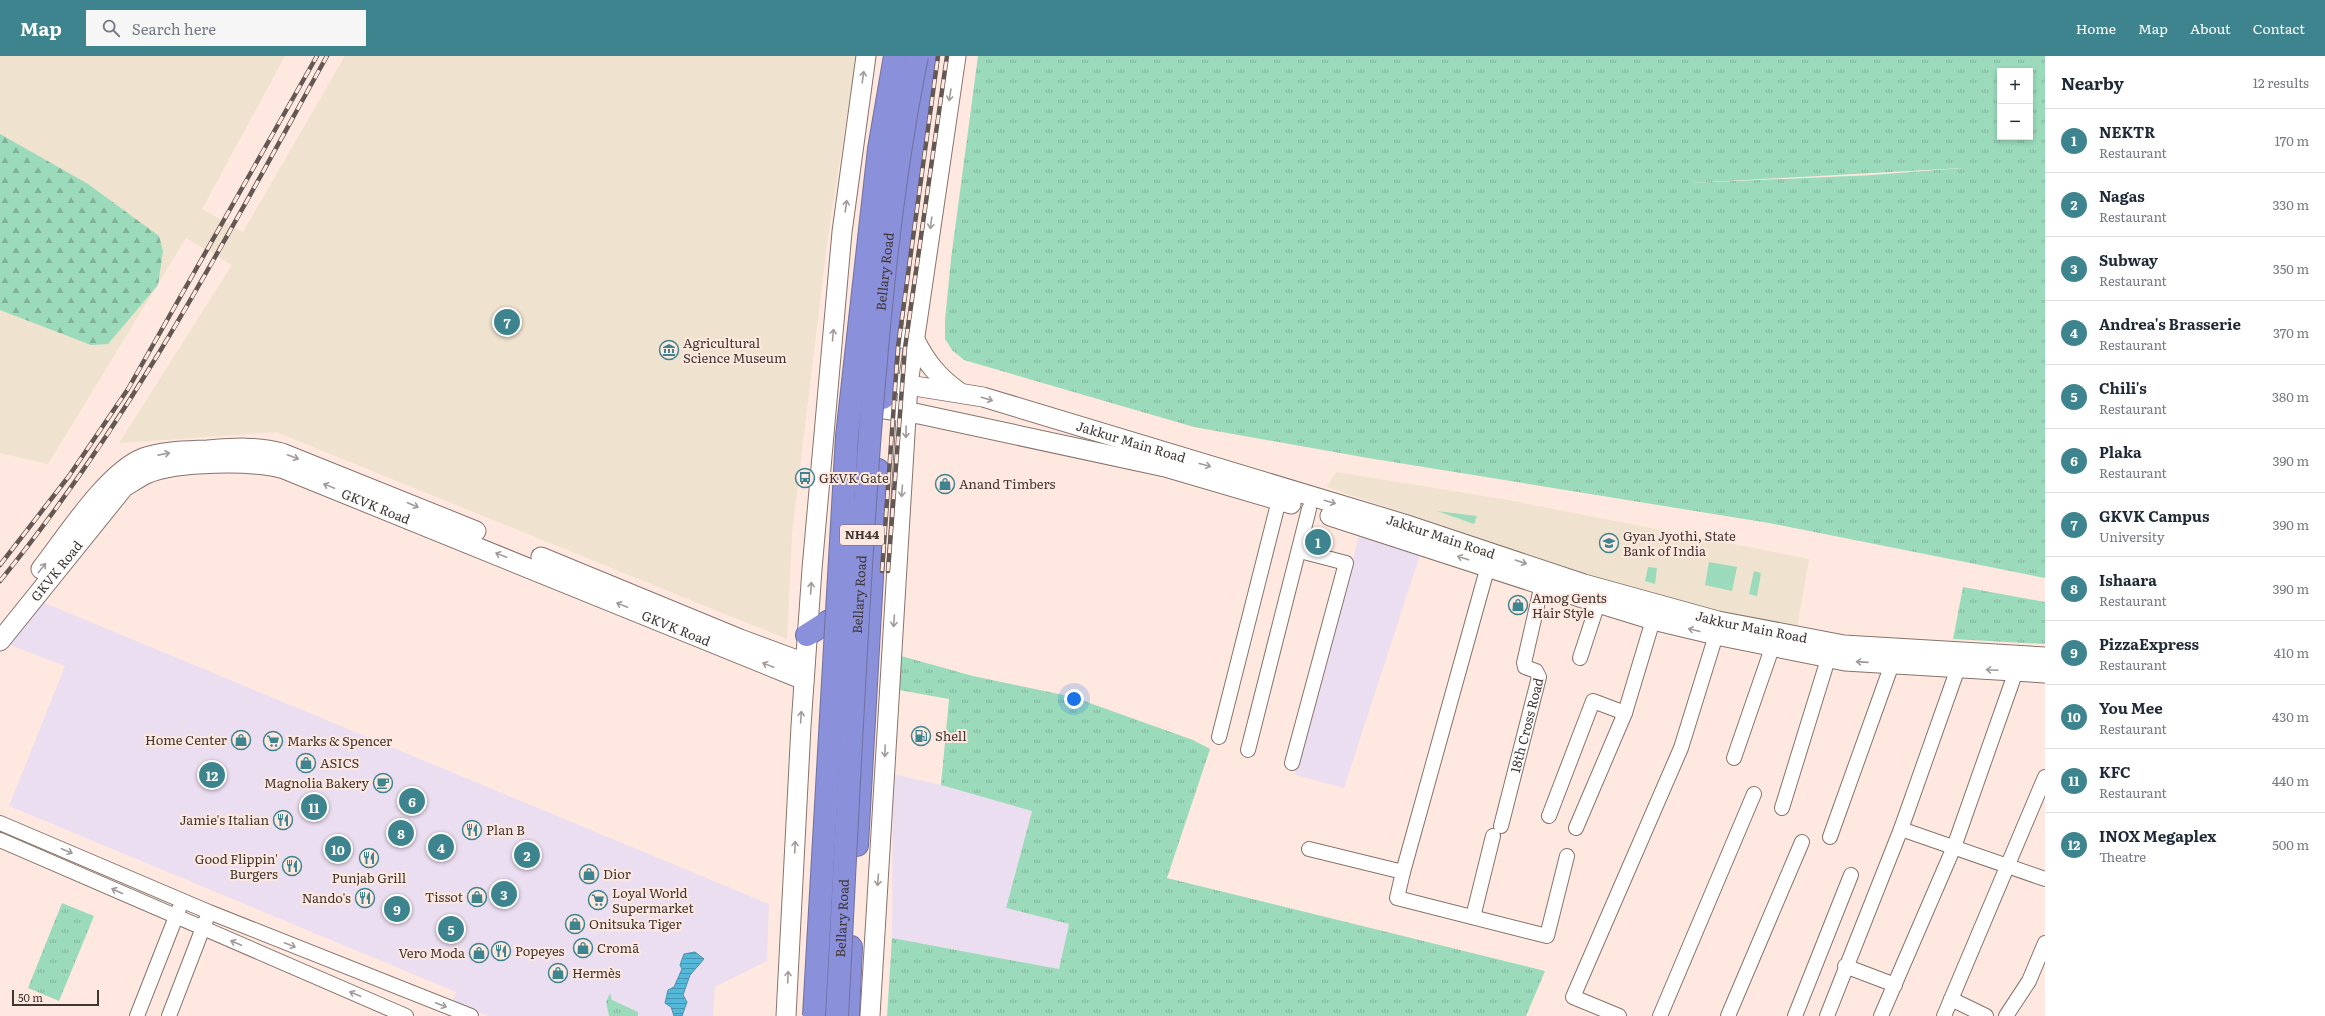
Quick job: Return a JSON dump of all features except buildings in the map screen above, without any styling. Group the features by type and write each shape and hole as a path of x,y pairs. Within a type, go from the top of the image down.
{"highway":[{"path":"803,1016 829,621 834,401 836,375 886,56"},
{"name":"Bellary Road","path":"814,1016 847,436 880,149 895,56"},
{"name":"Bellary Road","path":"837,1016 862,535 872,409 881,304 908,100 917,56"},
{"name":"Bellary Road","path":"848,1016 882,409 906,196 928,56"},
{"path":"807,635 829,621"}],"main road":[{"path":"836,375 842,232 866,56"},
{"path":"870,1016 905,459 908,384 956,56"},
{"path":"890,336 915,340"},
{"path":"915,340 932,369 944,382 961,393"},
{"name":"Jakkur Main Road","path":"836,375 885,380 983,397 1404,524 1653,620 1716,635 1828,659 1892,664 2045,657"},
{"path":"786,1016 804,672 834,401"},
{"name":"Jakkur Main Road","path":"834,401 906,412 1165,467 1309,509 1542,584 1588,595 1830,644 1958,660 2016,671 2045,673"},
{"name":"GKVK Road","path":"0,620 104,488 120,472 136,471 146,474 178,466 251,463 284,469 804,672"},
{"name":"GKVK Road","path":"0,641 124,488 136,471"}],"street":[{"path":"1220,737 1279,500"},
{"path":"1248,750 1300,551 1309,509"},
{"path":"1292,763 1346,563 1300,551"},
{"path":"1488,566 1397,898 1473,916 1547,936 1567,856"},
{"name":"18th Cross Road","path":"1473,916 1539,677 1536,671 1525,667 1524,659 1542,584"},
{"path":"1580,658 1588,595"},
{"path":"1576,828 1625,713 1653,620"},
{"path":"1619,1016 1573,997 1681,748 1716,635"},
{"path":"1734,758 1772,648"},
{"path":"1782,808 1828,659"},
{"path":"1827,1016 1901,829 1958,660"},
{"path":"1830,837 1892,664"},
{"path":"1881,1016 1954,847 2016,671"},
{"path":"1549,816 1593,701 1625,713"},
{"path":"1944,1016 2009,866 2045,777"},
{"path":"1660,1016 1754,794"},
{"path":"0,823 182,901 412,994 471,1016"},
{"path":"1901,829 2045,879"},
{"path":"1,842 202,928 378,1010 404,1016 412,994"},
{"path":"1728,1016 1802,842"},
{"path":"1309,849 1403,872"},
{"path":"1795,1016 1851,875"},
{"path":"137,1016 182,901"},
{"path":"169,1016 209,912"},
{"path":"2006,1016 2029,981 2045,943"},
{"path":"1846,966 1895,985"},
{"path":"1951,999 1986,1016"}],"shaded area":[{"path":"0,56 285,56 202,209 243,232 345,56 856,56 828,236 792,533 787,639 276,432 119,443 232,265 186,238 48,464 0,453"},
{"name":"Gyan Jyothi, State Bank of India","path":"1336,472 1502,499 1809,559 1797,628 1683,607 1327,487"},
{"path":"1359,536 1420,555 1344,788 1295,775"},
{"path":"40,601 769,904 767,961 715,987 713,1016 488,1016 452,1002 456,992 9,806 65,666 5,643"},
{"path":"893,774 941,785 1032,811 1006,908 1069,924 1059,969 892,938"}],"green space":[{"path":"978,56 2045,56 2045,578 1769,523 1368,458 1194,427 964,360 952,350 945,339 945,320 951,259","holes":["1963,168 1872,175 1690,183"]},
{"path":"0,134 88,184 159,236 163,251 158,285 108,344 91,345 0,310"},
{"path":"1437,511 1477,516 1474,524"},
{"path":"1709,562 1737,567 1732,591 1705,585"},
{"path":"1648,567 1657,568 1655,584 1645,581"},
{"path":"1754,571 1761,573 1757,596 1749,594"},
{"path":"1963,587 2045,602 2045,644 1953,639"},
{"path":"901,656 973,676 1073,697 1193,740 1210,749 1167,878 1545,971 1526,1016 887,1016 892,938 1059,969 1069,924 1006,908 1032,811 941,785 949,699 899,690"},
{"path":"62,903 94,916 59,1001 28,988"},
{"path":"610,993 612,1000 638,1012 638,1016 609,1016 606,1002"}],"water":[{"path":"695,952 704,959 690,975 683,995 687,1002 682,1016 674,1016 671,1007 665,1003 668,990 674,987 682,969 680,965 684,954"}],"railway":[{"path":"0,565 69,476 128,389 317,56"},
{"path":"0,581 48,520 135,392 214,259 327,56"},
{"path":"882,571 898,347 938,56"},
{"path":"888,571 905,348 947,56"}],"place":[{"name":"GKVK Campus","path":"507,322"},
{"name":"Agricultural Science Museum","path":"669,350"},
{"name":"GKVK Gate","path":"805,478"},
{"name":"Anand Timbers","path":"945,484"},
{"name":"NEKTR","path":"1318,542"},
{"name":"Gyan Jyothi, State Bank of India","path":"1609,543"},
{"name":"Amog Gents Hair Style","path":"1518,605"},
{"name":"Shell","path":"921,736"},
{"name":"Home Center","path":"241,740"},
{"name":"Marks & Spencer","path":"273,741"},
{"name":"ASICS","path":"306,763"},
{"name":"INOX Megaplex","path":"212,775"},
{"name":"Magnolia Bakery","path":"383,783"},
{"name":"Plaka","path":"412,801"},
{"name":"KFC","path":"314,807"},
{"name":"Jamie's Italian","path":"283,820"},
{"name":"Plan B","path":"472,830"},
{"name":"Ishaara","path":"401,833"},
{"name":"Andrea's Brasserie","path":"441,847"},
{"name":"You Mee","path":"338,849"},
{"name":"Nagas","path":"527,855"},
{"name":"Punjab Grill","path":"369,858"},
{"name":"Good Flippin' Burgers","path":"292,866"},
{"name":"Dior","path":"589,874"},
{"name":"Subway","path":"504,894"},
{"name":"Tissot","path":"477,897"},
{"name":"Nando's","path":"365,898"},
{"name":"Loyal World Supermarket","path":"598,900"},
{"name":"PizzaExpress","path":"397,909"},
{"name":"Onitsuka Tiger","path":"575,924"},
{"name":"Chili's","path":"451,929"},
{"name":"Cromā","path":"583,948"},
{"name":"Popeyes","path":"501,951"},
{"name":"Vero Moda","path":"479,953"},
{"name":"Hermès","path":"558,973"}]}
